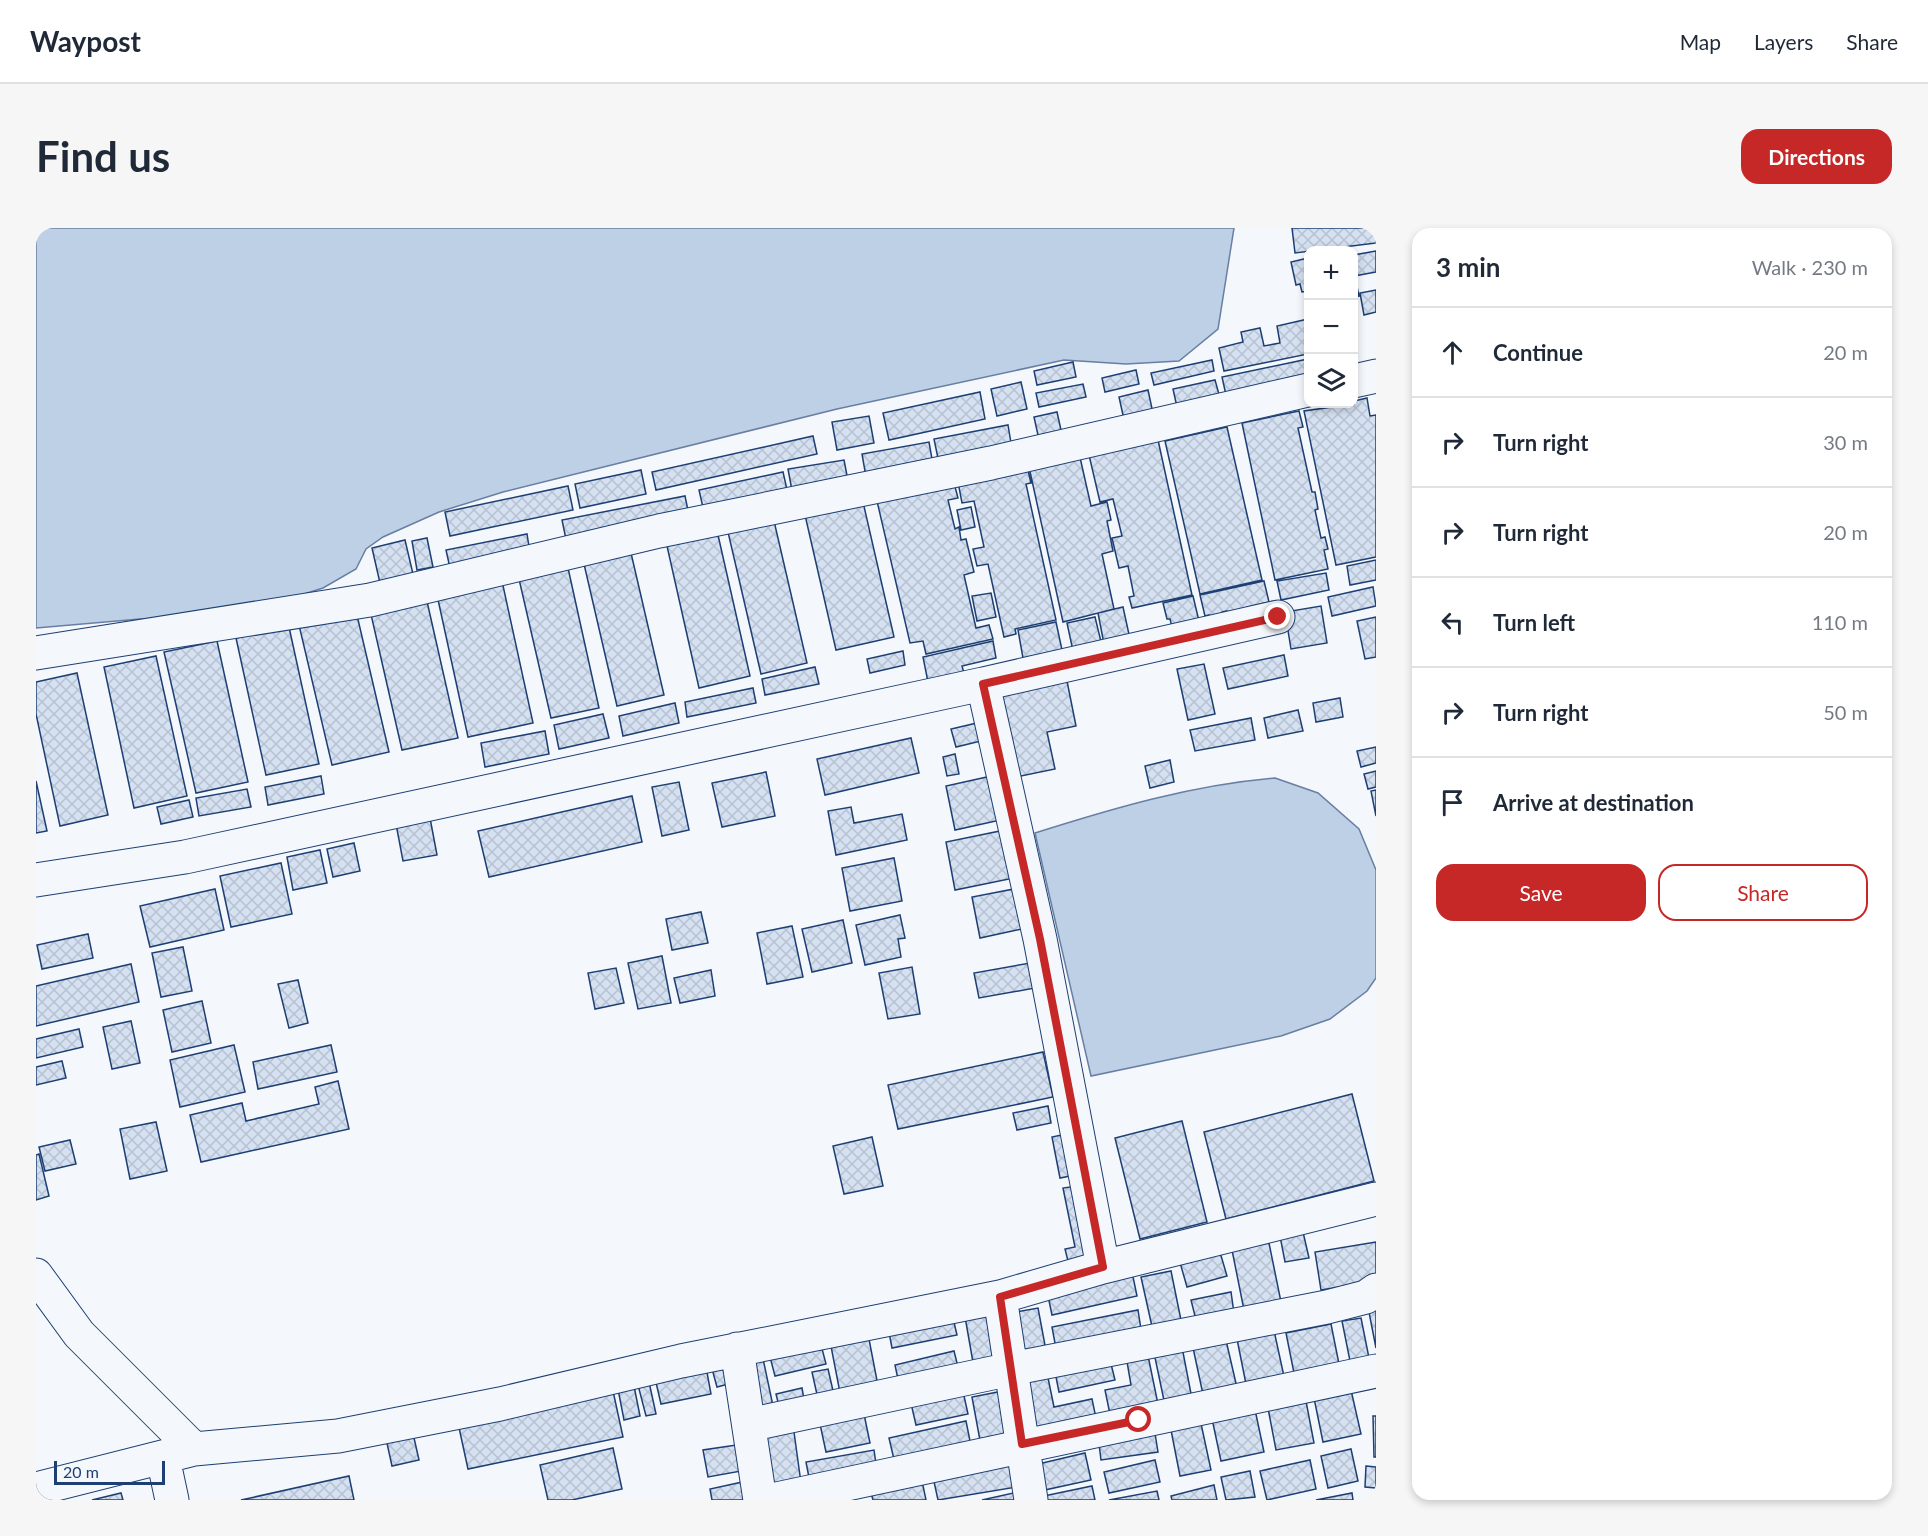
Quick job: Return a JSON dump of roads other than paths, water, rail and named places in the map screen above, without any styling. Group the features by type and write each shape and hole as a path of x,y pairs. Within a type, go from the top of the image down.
{"street":[{"path":"1358,380 1376,376"},
{"path":"36,653 370,600 659,531 992,463 1304,391"},
{"path":"36,880 185,857 983,684 1278,617"},
{"path":"983,684 1040,939 1103,1267"},
{"path":"36,1489 194,1449 338,1436 500,1404 737,1349 1000,1297 1103,1267 1376,1199"},
{"path":"36,1275 79,1334 194,1449"},
{"path":"749,1425 1011,1369 1327,1307 1366,1297 1376,1290"},
{"path":"1000,1297 1031,1500"},
{"path":"737,1349 760,1500"},
{"path":"772,1500 1022,1444 1376,1371"},
{"path":"163,1458 172,1500"}],"water":[{"path":"36,228 1234,228 1218,329 1179,361 1126,364 1064,360 837,409 503,492 439,512 383,537 366,549 356,569 323,588 269,605 197,619 140,619 36,628"},
{"path":"1275,778 1318,793 1359,829 1376,870 1376,978 1367,991 1330,1019 1281,1036 1091,1076 1035,833 1124,806 1183,792"}]}
